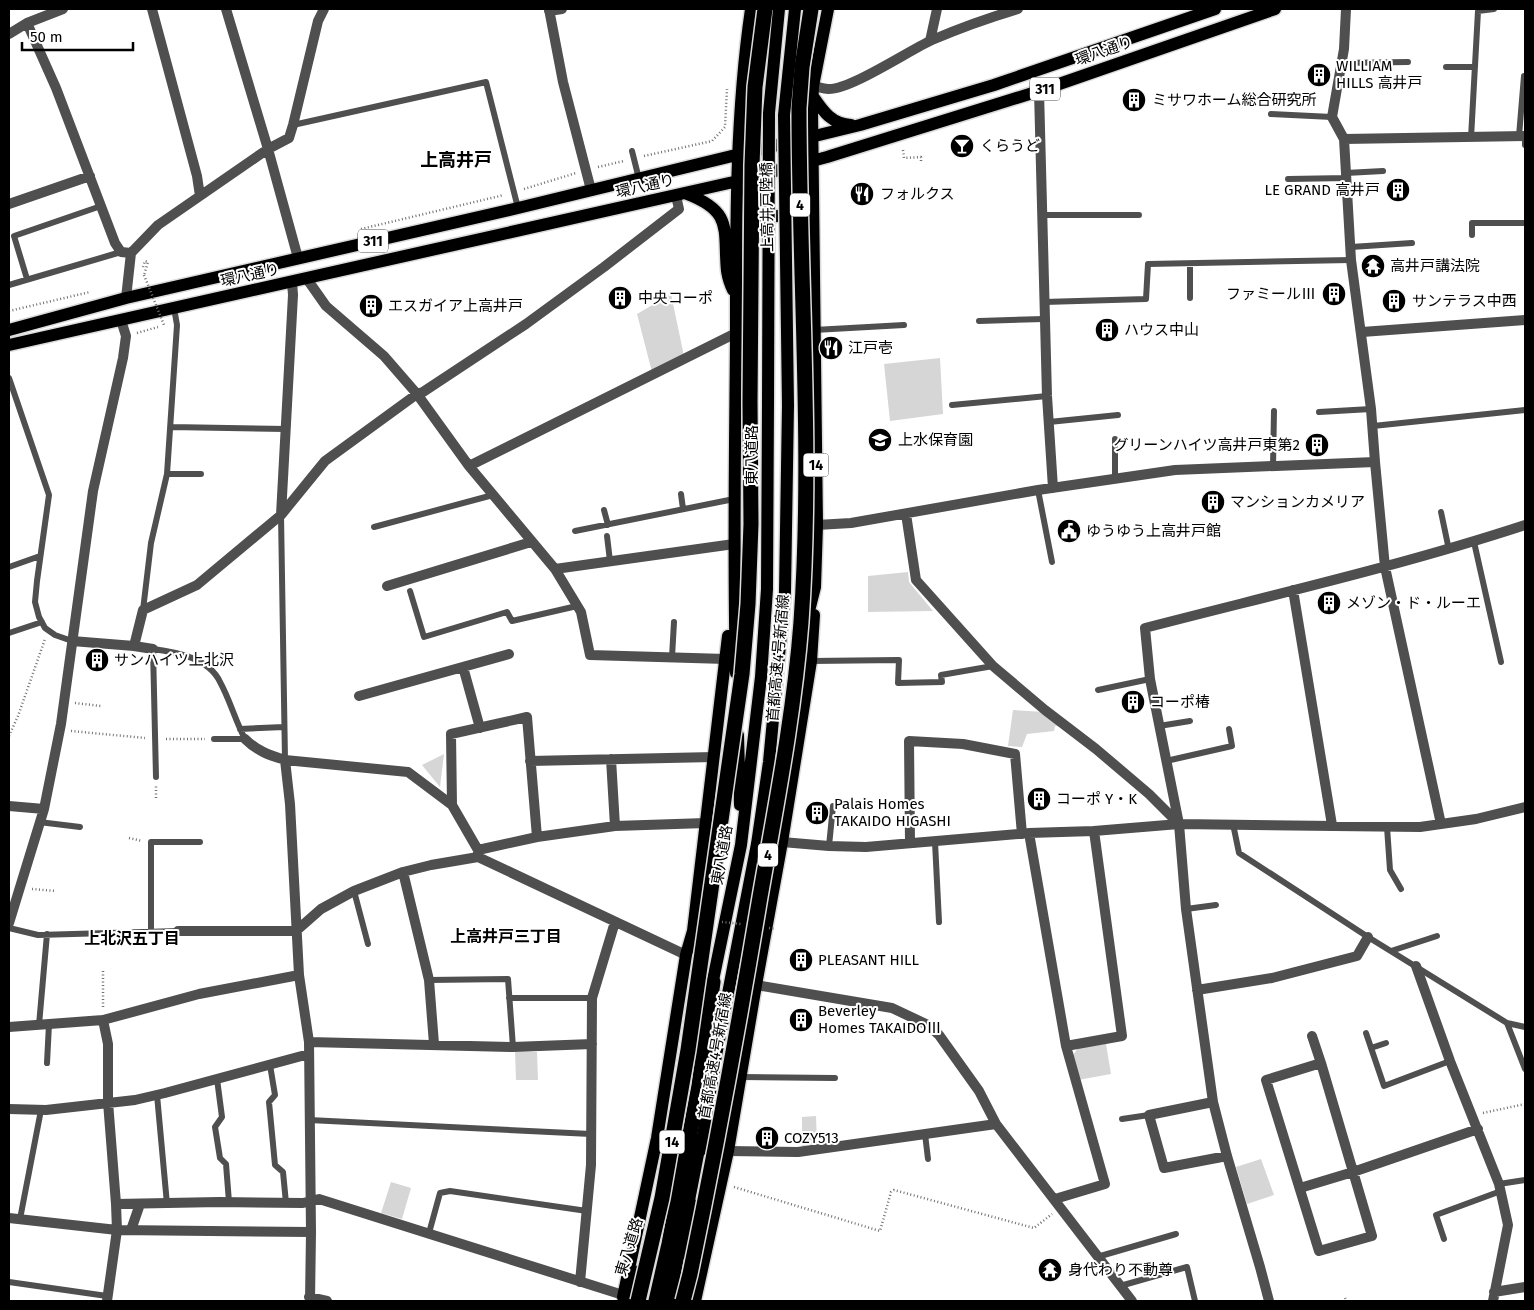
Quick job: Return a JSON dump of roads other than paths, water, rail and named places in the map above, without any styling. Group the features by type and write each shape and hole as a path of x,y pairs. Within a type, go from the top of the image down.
{"highway":[{"name":"上高井戸陸橋","path":"750,402 752,165 755,87 765,9"},
{"name":"首都高速4号新宿線","path":"684,1301 727,1091 794,690 806,511 806,402 799,108 802,67 811,9"},
{"name":"首都高速4号新宿線","path":"638,1301 662,1198 688,1050 742,674 748,604 751,524 750,402"},
{"path":"656,1301 669,1244 699,1086 713,982"},
{"path":"668,1301 714,1064"}],"main road":[{"path":"752,9 754,40 768,56 784,61 809,52 828,11"},
{"path":"741,845 734,581 736,268 738,155 745,50 752,9"},
{"name":"上高井戸陸橋","path":"768,402 769,112 779,9"},
{"name":"上高井戸陸橋","path":"769,762 786,592 788,405 784,115 795,9"},
{"name":"環八通り","path":"9,330 126,298 518,208 860,125 994,85 1215,9"},
{"name":"環八通り","path":"9,345 738,181 812,161 1038,91 1275,9"},
{"name":"14","path":"684,1301 691,1220 714,1064 757,844 769,762 815,587 817,525 812,161 813,90 828,11"},
{"path":"813,90 826,114 833,121 843,125 860,125"},
{"path":"682,195 701,199 717,212 726,228 727,272 736,299"},
{"path":"736,268 743,248 757,228 764,220 775,216 795,218 807,230 813,248"},
{"name":"東八道路","path":"624,1299 652,1231 685,1084 713,982 741,845 761,677 767,589 768,402"},
{"path":"624,1299 657,1138 686,955 693,931 734,581"},
{"path":"695,1301 728,1151 782,842 811,661 815,587"}],"street":[{"path":"9,34 27,23 63,9"},
{"path":"152,9 197,176 200,196"},
{"path":"226,9 298,258"},
{"path":"126,298 126,252 158,225 268,149 288,138 293,125 318,21 324,9"},
{"path":"562,9 549,10 562,82 591,190"},
{"path":"930,41 937,9"},
{"path":"813,90 829,90 853,82 930,41 976,21 1018,9"},
{"path":"1346,9 1344,49 1332,117 1344,139 1351,260 1372,408 1374,462 1385,567 1441,824"},
{"path":"27,23 56,88 115,243 126,252"},
{"path":"1038,91 1044,319 1053,488"},
{"path":"1344,139 1523,139"},
{"path":"9,204 90,176"},
{"path":"134,646 143,610 198,585 282,515 325,461 417,394 526,324 604,267 679,209 682,195"},
{"path":"308,279 326,306 384,356 417,394 469,466 555,569 581,612 590,655 726,659"},
{"path":"282,515 293,295 292,282"},
{"path":"9,923 44,809 60,730 94,492 123,358 126,336 122,320"},
{"path":"1362,332 1525,320"},
{"path":"469,466 736,333"},
{"path":"1114,482 1175,470 1374,462"},
{"path":"817,525 851,523 1053,488 1172,476 1259,474"},
{"path":"906,514 916,580 993,666 1149,794 1179,824"},
{"path":"1269,1301 1213,1102 1186,909 1179,824 1150,679 1144,628 1449,550 1525,525"},
{"path":"387,586 531,542"},
{"path":"555,569 734,544"},
{"path":"1293,590 1332,825"},
{"path":"72,641 153,649"},
{"path":"359,696 509,654"},
{"path":"463,667 480,728"},
{"path":"452,805 451,734 526,717 537,837"},
{"path":"243,734 254,748 285,760 408,772 452,805 478,854 686,955"},
{"path":"910,843 909,741 963,744 1015,754 1026,833 1066,1046 1105,1184 1058,1203"},
{"path":"530,761 714,758"},
{"path":"611,759 615,826"},
{"path":"285,760 290,804 299,975 309,1042 311,1232 309,1299 327,1301"},
{"path":"9,806 44,809"},
{"path":"782,842 866,847 1026,833 1094,831 1179,824 1420,827 1476,819 1525,807"},
{"path":"178,931 296,931 321,909 354,891 403,872 478,854 537,837 615,826 706,823"},
{"path":"1066,1046 1122,1036 1094,831"},
{"path":"403,872 429,980 434,1044"},
{"path":"580,1282 591,1166 592,998 616,922"},
{"path":"1197,990 1272,978 1357,956 1368,937"},
{"path":"1416,966 1450,1061 1500,1188 1508,1225 1494,1296 1525,1287"},
{"path":"9,1027 103,1020 198,994 299,975"},
{"path":"756,985 892,1008 928,1026 939,1036 979,1091 996,1124 1132,1301"},
{"path":"103,1020 108,1044 108,1102 117,1230 107,1299"},
{"path":"1312,1036 1321,1063 1372,1236 1319,1251 1266,1080 1321,1063"},
{"path":"309,1042 513,1047 592,1044"},
{"path":"9,1109 41,1110 135,1100 309,1054"},
{"path":"1213,1102 1149,1115 1164,1168 1227,1156"},
{"path":"728,1151 798,1152 996,1124"},
{"path":"1300,1188 1478,1129"},
{"path":"116,1204 303,1203 318,1199 580,1282 624,1299"},
{"path":"131,1230 140,1204"},
{"path":"9,1218 117,1230 311,1232"}],"lane":[{"path":"1471,138 1478,11 1494,9"},
{"path":"1342,63 1408,62"},
{"path":"1446,67 1475,68"},
{"path":"1523,139 1524,76"},
{"path":"293,125 486,82 518,208"},
{"path":"1271,114 1332,117"},
{"path":"632,151 639,178"},
{"path":"1288,179 1347,176 1383,171"},
{"path":"27,279 14,236 101,206"},
{"path":"1042,215 1139,216"},
{"path":"1472,235 1472,223 1525,223"},
{"path":"1351,247 1412,243"},
{"path":"9,285 126,252"},
{"path":"1044,302 1146,299 1148,264 1190,265 1351,260"},
{"path":"1190,265 1190,298"},
{"path":"143,610 150,543 167,474 178,325 174,308"},
{"path":"979,321 1044,319"},
{"path":"814,330 904,324"},
{"path":"9,378 49,495 40,556 36,602 42,622 48,630 55,635 72,641"},
{"path":"952,405 1047,396"},
{"path":"1319,412 1372,408"},
{"path":"1373,426 1525,410"},
{"path":"1273,467 1274,411"},
{"path":"1049,422 1118,415"},
{"path":"171,427 286,429"},
{"path":"1114,482 1115,439"},
{"path":"167,474 202,474"},
{"path":"1038,490 1052,562"},
{"path":"681,494 683,510"},
{"path":"374,527 493,495"},
{"path":"575,530 734,499"},
{"path":"604,510 608,525"},
{"path":"1441,512 1449,550"},
{"path":"282,515 285,760"},
{"path":"606,536 610,562"},
{"path":"1474,542 1501,662"},
{"path":"9,567 40,556"},
{"path":"410,592 424,636 507,612 512,621 577,606"},
{"path":"9,632 42,622"},
{"path":"672,657 674,622"},
{"path":"156,777 153,649 173,651 205,665 220,680 243,734"},
{"path":"811,661 899,660 898,682 942,682 941,675 993,666"},
{"path":"1098,690 1150,679"},
{"path":"1159,726 1190,721"},
{"path":"214,739 284,727"},
{"path":"1166,761 1232,746 1229,729"},
{"path":"829,846 833,806"},
{"path":"39,822 80,828"},
{"path":"1233,824 1239,853 1368,937 1507,1023 1525,1027"},
{"path":"1387,827 1390,870 1401,889"},
{"path":"151,931 151,842 200,842"},
{"path":"935,842 939,922"},
{"path":"354,891 368,944"},
{"path":"1186,909 1216,904"},
{"path":"9,928 38,935 178,931"},
{"path":"47,934 44,1024 47,1063"},
{"path":"1391,951 1437,936"},
{"path":"429,980 508,979 513,1047"},
{"path":"509,998 592,998"},
{"path":"1507,1023 1525,1069"},
{"path":"1366,1033 1384,1086 1450,1061"},
{"path":"1371,1048 1386,1043"},
{"path":"270,1065 275,1095 269,1102 275,1165 283,1172 286,1203"},
{"path":"740,1077 835,1078"},
{"path":"218,1079 222,1118 216,1127 220,1158 226,1164 229,1202"},
{"path":"157,1095 167,1204"},
{"path":"20,1219 41,1110"},
{"path":"1122,1119 1149,1115"},
{"path":"309,1120 591,1134"},
{"path":"925,1134 928,1159"},
{"path":"1444,1239 1436,1215 1500,1188 1525,1180"},
{"path":"429,1233 440,1193 450,1191 587,1211"},
{"path":"1097,1257 1176,1234"},
{"path":"1120,1286 1187,1267 1195,1301"},
{"path":"9,1282 107,1299"}],"place":[{"name":"WILLIAM HILLS 高井戸","path":"1319,75"},
{"name":"ミサワホーム総合研究所","path":"1134,100"},
{"name":"くらうど","path":"962,146"},
{"name":"LE GRAND 高井戸","path":"1398,190"},
{"name":"フォルクス","path":"862,194"},
{"name":"高井戸講法院","path":"1373,266"},
{"name":"ファミールⅢ","path":"1334,294"},
{"name":"中央コーポ","path":"620,298"},
{"name":"サンテラス中西","path":"1394,301"},
{"name":"エスガイア上高井戸","path":"371,306"},
{"name":"ハウス中山","path":"1107,330"},
{"name":"江戸壱","path":"831,348"},
{"name":"上水保育園","path":"880,440"},
{"name":"グリーンハイツ高井戸東第2","path":"1317,445"},
{"name":"マンションカメリア","path":"1213,502"},
{"name":"ゆうゆう上高井戸館","path":"1069,531"},
{"name":"メゾン・ド・ルーエ","path":"1329,603"},
{"name":"サンハイツ上北沢","path":"97,660"},
{"name":"コーポ椿","path":"1133,702"},
{"name":"コーポ Y・K","path":"1039,799"},
{"name":"Palais Homes TAKAIDO HIGASHI","path":"817,813"},
{"name":"PLEASANT HILL","path":"801,960"},
{"name":"Beverley Homes TAKAIDOⅢ","path":"801,1020"},
{"name":"COZY513","path":"767,1138"},
{"name":"身代わり不動尊","path":"1050,1270"}],"district":[{"name":"上高井戸","path":"456,160"},
{"name":"上高井戸三丁目","path":"506,936"},
{"name":"上北沢五丁目","path":"132,938"}]}
